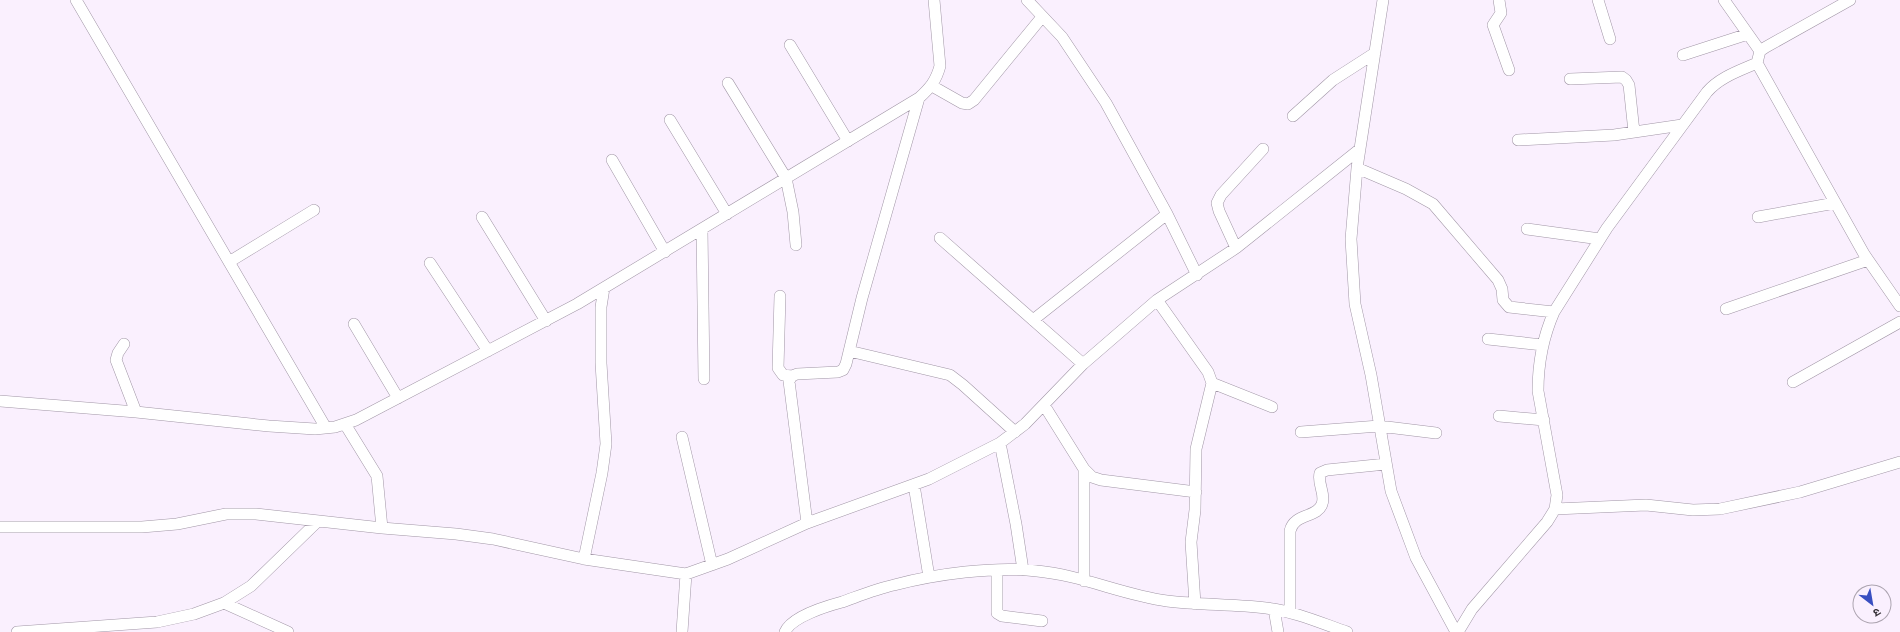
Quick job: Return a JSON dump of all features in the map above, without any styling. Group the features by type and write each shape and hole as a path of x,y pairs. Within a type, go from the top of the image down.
{"street":[{"path":"76,0 326,428"},
{"path":"0,401 315,429 326,428 356,420 546,321 604,288 919,98 932,86 938,76 940,66 934,0"},
{"path":"1027,0 1062,37 1106,103 1167,214 1197,275"},
{"path":"1383,0 1357,168 1351,239 1352,277 1355,304 1371,375 1386,464 1395,502 1416,558 1457,632 1472,609 1547,522 1555,509 1557,495 1538,391 1538,375 1543,345 1547,326 1554,312 1600,239 1682,125 1714,84 1757,63"},
{"path":"1499,0 1501,13 1493,25 1508,70"},
{"path":"1598,0 1610,39"},
{"path":"1724,0 1760,51"},
{"path":"1850,0 1760,51 1757,63 1835,204 1868,260 1900,306"},
{"path":"932,86 962,103 968,104 974,100 1042,17"},
{"path":"1683,55 1748,34"},
{"path":"790,45 848,141"},
{"path":"1293,116 1333,80 1375,53"},
{"path":"1570,79 1622,77 1626,80 1629,85 1634,132"},
{"path":"728,83 786,178 793,212 796,245"},
{"path":"780,296 778,368 783,375 792,376 797,374 838,372 843,370 846,364 862,298 919,98"},
{"path":"670,120 727,214"},
{"path":"1518,140 1634,132 1682,125"},
{"path":"1236,248 1219,211 1217,203 1221,195 1263,149"},
{"path":"0,527 148,527 240,513 494,539 584,559 686,574 712,565 807,523 929,479 1000,443 1015,432 1084,364 1157,300 1236,248 1360,149"},
{"path":"612,160 665,252"},
{"path":"1357,168 1406,189 1432,204 1498,280 1505,304 1516,308 1554,312"},
{"path":"1758,217 1835,204"},
{"path":"229,262 314,210"},
{"path":"1033,320 1167,214"},
{"path":"482,217 546,321"},
{"path":"702,229 704,380"},
{"path":"1527,229 1600,239"},
{"path":"940,238 1084,364"},
{"path":"1726,309 1868,260"},
{"path":"430,263 488,351"},
{"path":"584,559 602,473 606,444 601,363 601,307 604,288"},
{"path":"1157,300 1208,372 1212,383 1196,449 1196,492 1191,542 1195,604"},
{"path":"1793,382 1900,322"},
{"path":"354,324 398,398"},
{"path":"1488,339 1543,345"},
{"path":"124,344 118,353 116,360 136,412"},
{"path":"849,351 950,375 1015,432"},
{"path":"792,376 789,381 807,523"},
{"path":"1212,383 1272,407"},
{"path":"1044,405 1084,469 1092,477 1101,480 1196,492"},
{"path":"1498,416 1544,420"},
{"path":"344,424 377,476 382,528"},
{"path":"1300,432 1379,426 1436,433"},
{"path":"682,437 712,565"},
{"path":"1000,443 1016,524 1023,570"},
{"path":"1555,509 1646,505 1693,510 1720,509 1800,492 1900,462"},
{"path":"1290,612 1290,531 1296,520 1319,510 1322,505 1323,497 1319,479 1320,473 1327,470 1386,464"},
{"path":"1084,469 1084,581"},
{"path":"914,485 929,577"},
{"path":"17,632 157,622 194,614 224,603 251,586 318,521"},
{"path":"997,570 997,613 1002,616 1042,621"},
{"path":"785,632 793,622 822,608 893,585 929,577 997,570 1023,570 1038,571 1084,581 1143,597 1195,604 1274,609 1290,612 1347,632"},
{"path":"682,632 686,574"},
{"path":"224,603 288,632"},
{"path":"1274,609 1278,632"}]}
